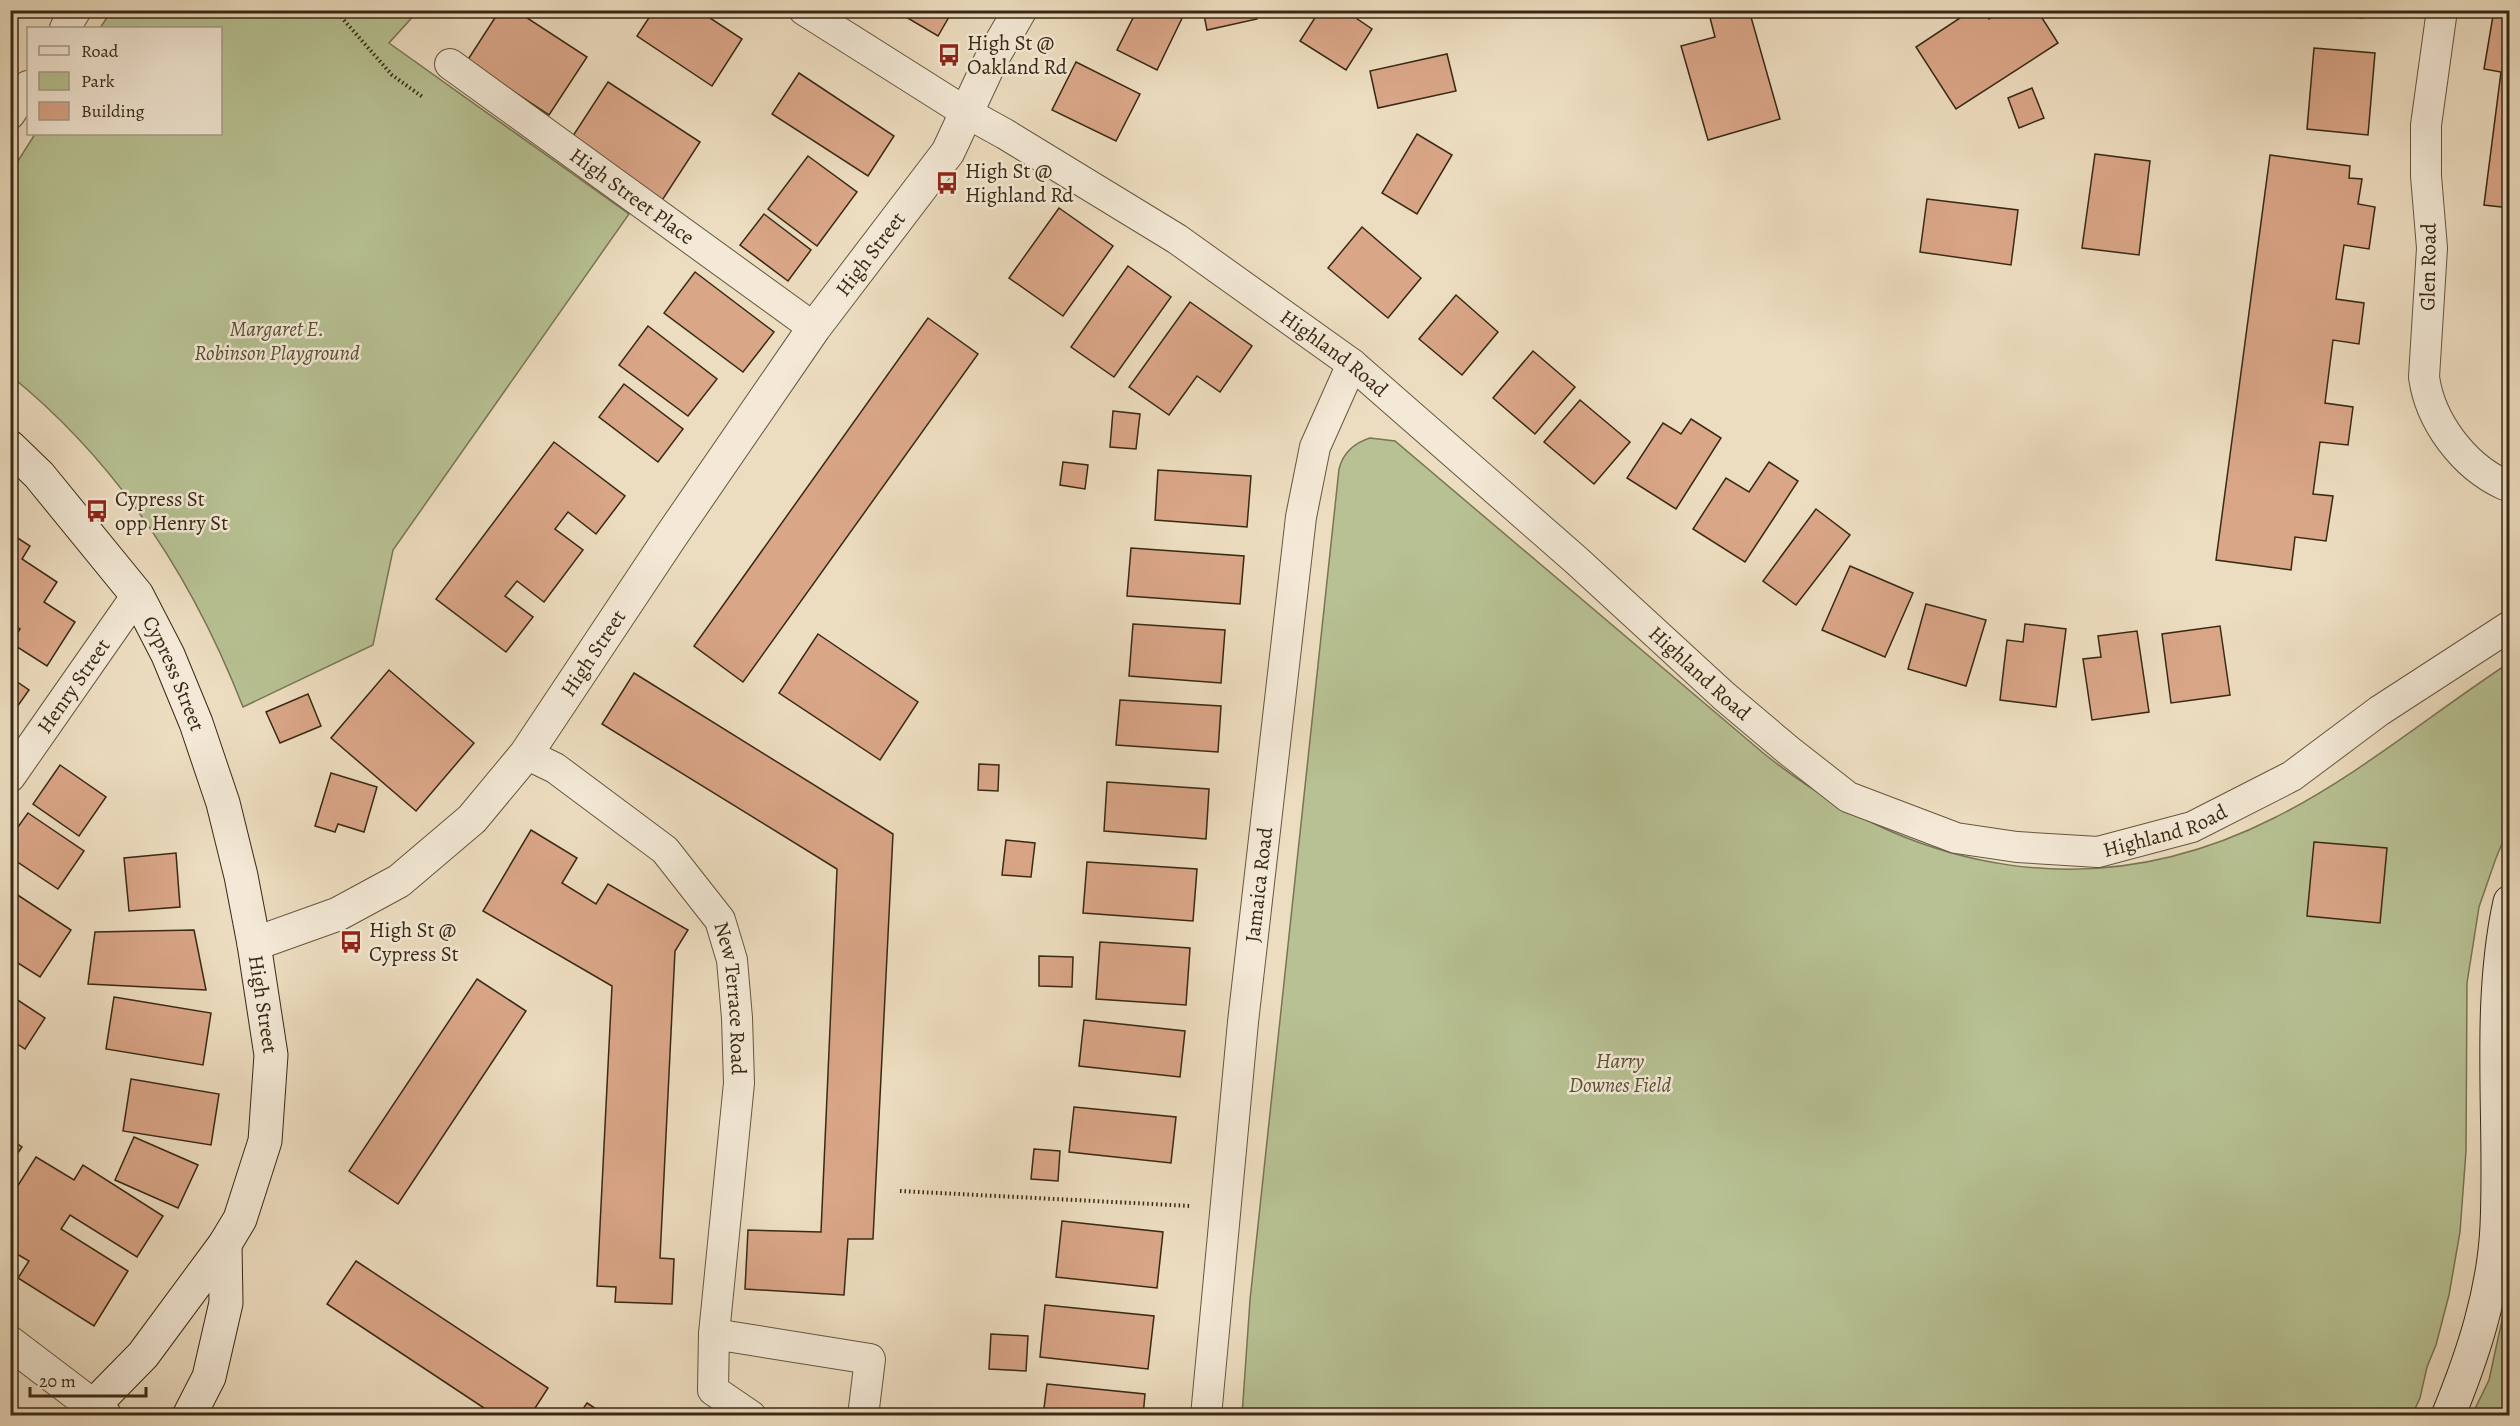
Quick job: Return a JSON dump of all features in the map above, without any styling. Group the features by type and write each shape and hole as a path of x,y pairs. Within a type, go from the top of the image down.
{"main road":[{"name":"High Street","path":"99,1411 225,1244 240,1219 265,1141 271,1055 254,944 338,914 399,881 472,819 526,754 670,536 814,328 948,152 990,62 1020,10"},
{"name":"Cypress Street","path":"10,447 39,475 137,595 168,655 196,723 223,803 254,944"},
{"path":"2448,1416 2465,1374 2479,1329 2492,1273 2497,1227 2496,1032 2504,934 2510,902"},
{"path":"189,1416 209,1377 226,1303 225,1244"},
{"path":"10,1343 99,1411"},
{"path":"209,1377 219,1416"}],"street":[{"path":"66,27 76,10"},
{"name":"Highland Road","path":"804,10 967,114 1005,134 1177,239 1352,364 1576,560 1724,696 1822,777 1848,797 1956,838 2017,847 2098,852 2192,827 2292,776 2379,711 2510,626"},
{"name":"Glen Road","path":"2442,10 2426,125 2426,176 2433,248 2424,376 2427,396 2438,423 2485,476 2505,484 2510,480"},
{"name":"High Street Place","path":"450,64 814,328"},
{"path":"10,114 27,88"},
{"name":"Jamaica Road","path":"1206,1416 1243,1022 1301,517 1316,447 1352,364"},
{"name":"Henry Street","path":"10,777 137,595"},
{"name":"New Terrace Road","path":"526,754 555,768 665,850 720,920 732,960 739,1083 714,1334 713,1390 751,1416"},
{"path":"714,1334 870,1359 863,1416"}],"path":[{"path":"335,10 392,75 424,99"},
{"path":"900,1191 1192,1206"}],"green space":[{"name":"Margaret E. Robinson Playground","path":"112,10 418,11 389,43 629,214 393,550 373,645 243,707 201,614 176,569 148,526 85,446 50,410 11,376 11,172 34,135 222,135 222,27 101,27"},
{"name":"Harry Downes Field","path":"1370,438 1395,441 1762,752 1820,794 1881,827 1944,851 2008,865 2074,869 2140,863 2207,846 2274,818 2335,783 2509,663 2509,827 2479,907 2467,983 2466,1151 2460,1232 2449,1295 2436,1345 2427,1367 2420,1398 2412,1415 1242,1416 1250,1300 1339,469 1350,449"},
{"path":"2509,1288 2509,1415 2472,1415 2489,1380"}],"building":[{"path":"500,10 515,10 587,57 549,115 467,61"},
{"path":"654,10 698,10 742,39 712,86 637,36"},
{"path":"894,10 953,10 938,36"},
{"path":"1137,10 1186,10 1157,70 1117,50"},
{"path":"1203,10 1255,10 1257,19 1207,30"},
{"path":"1320,10 1344,10 1372,29 1346,70 1300,41"},
{"path":"1708,10 1749,10 1780,119 1708,140 1681,46 1715,37"},
{"path":"1972,10 1984,10 1989,19 2003,10 2037,10 2058,43 1956,109 1916,47"},
{"path":"2282,10 2363,10 2362,18"},
{"path":"2494,10 2510,10 2510,208 2484,205 2501,72 2484,69"},
{"path":"2314,48 2375,53 2368,135 2307,129"},
{"path":"1447,54 1456,91 1378,108 1370,71"},
{"path":"1076,62 1140,94 1116,141 1052,110"},
{"path":"799,73 894,136 868,176 772,114"},
{"path":"608,82 700,142 661,202 569,142"},
{"path":"2032,88 2044,118 2019,128 2008,98"},
{"path":"1417,134 1452,155 1417,214 1382,193"},
{"path":"2095,154 2150,161 2139,255 2082,248"},
{"path":"2270,155 2350,166 2349,178 2362,179 2358,204 2375,207 2369,249 2344,245 2336,299 2364,303 2359,344 2333,340 2325,403 2353,407 2348,445 2320,442 2313,494 2333,496 2326,541 2295,537 2291,570 2216,560"},
{"path":"808,156 857,192 817,246 768,209"},
{"path":"1927,199 2018,210 2011,265 1920,252"},
{"path":"1059,208 1113,246 1063,316 1009,278"},
{"path":"764,214 811,250 788,281 740,245"},
{"path":"1362,227 1421,278 1388,318 1328,268"},
{"path":"1128,266 1171,297 1114,377 1071,347"},
{"path":"695,272 774,332 743,372 664,313"},
{"path":"1456,295 1498,332 1462,375 1419,339"},
{"path":"1190,302 1252,346 1220,392 1197,376 1169,415 1129,387"},
{"path":"928,318 978,354 743,682 694,646"},
{"path":"648,326 717,379 688,416 619,365"},
{"path":"1533,351 1575,387 1535,434 1493,398"},
{"path":"624,384 683,429 658,462 599,417"},
{"path":"1580,400 1630,442 1594,484 1544,442"},
{"path":"1113,411 1140,414 1136,449 1110,447"},
{"path":"1691,419 1721,438 1676,509 1627,478 1663,423 1681,434"},
{"path":"554,442 625,496 596,534 568,512 555,529 583,550 544,602 517,581 505,596 533,617 506,652 436,599"},
{"path":"1063,462 1088,465 1085,489 1060,485"},
{"path":"1769,462 1798,481 1745,562 1693,529 1726,478 1749,492"},
{"path":"1158,470 1251,476 1247,527 1155,520"},
{"path":"1816,509 1850,535 1796,605 1763,581"},
{"path":"10,533 30,546 22,559 57,582 44,602 75,622 47,666 11,643 20,629 10,622"},
{"path":"1131,548 1244,556 1240,604 1127,596"},
{"path":"1850,566 1913,593 1885,657 1822,630"},
{"path":"1926,604 1986,620 1966,686 1908,669"},
{"path":"1133,624 1225,630 1221,683 1129,676"},
{"path":"2025,624 2066,629 2056,707 2000,700 2007,640 2023,642"},
{"path":"2220,626 2230,695 2171,703 2162,634"},
{"path":"2137,631 2149,712 2092,720 2083,659 2101,657 2098,636"},
{"path":"818,634 918,702 880,760 779,693"},
{"path":"389,670 474,743 416,811 331,738"},
{"path":"634,673 893,834 873,1239 848,1239 844,1295 745,1289 748,1230 821,1232 837,869 602,724"},
{"path":"10,677 29,690 10,717"},
{"path":"308,694 321,726 280,743 266,712"},
{"path":"1120,700 1221,706 1218,752 1116,745"},
{"path":"979,764 999,765 998,791 978,790"},
{"path":"60,765 106,797 79,836 33,804"},
{"path":"331,773 377,787 364,832 338,824 335,832 315,826"},
{"path":"1107,782 1209,789 1206,839 1104,831"},
{"path":"28,813 84,851 58,889 10,857 10,838"},
{"path":"531,830 577,858 562,883 596,904 608,884 688,930 675,951 660,1258 674,1259 672,1304 615,1302 616,1287 597,1286 612,986 483,911"},
{"path":"1006,840 1035,843 1031,877 1002,875"},
{"path":"2314,842 2387,848 2380,923 2307,916"},
{"path":"176,853 180,907 129,911 124,858"},
{"path":"1087,862 1197,869 1193,921 1083,913"},
{"path":"10,890 71,930 40,977 10,958"},
{"path":"194,930 206,990 88,984 95,932"},
{"path":"1100,942 1190,948 1186,1005 1096,999"},
{"path":"1039,956 1073,957 1072,987 1039,986"},
{"path":"477,979 526,1011 398,1204 349,1171"},
{"path":"10,995 45,1018 25,1049 10,1039"},
{"path":"114,997 211,1013 203,1065 106,1049"},
{"path":"1084,1020 1185,1031 1180,1077 1079,1066"},
{"path":"131,1079 219,1094 211,1145 123,1131"},
{"path":"1074,1107 1176,1117 1171,1163 1069,1152"},
{"path":"134,1137 198,1165 178,1208 115,1180"},
{"path":"10,1139 22,1147 10,1164"},
{"path":"1034,1149 1060,1151 1058,1181 1031,1179"},
{"path":"36,1157 74,1180 83,1165 163,1216 137,1257 70,1215 61,1229 128,1271 94,1326 18,1278 29,1261 10,1250 10,1198"},
{"path":"1062,1221 1163,1232 1157,1288 1056,1277"},
{"path":"356,1261 548,1388 530,1416 496,1416 327,1304"},
{"path":"1045,1305 1154,1316 1148,1369 1040,1357"},
{"path":"991,1334 1028,1336 1026,1371 989,1369"},
{"path":"1047,1384 1145,1394 1143,1416 1043,1416"},
{"path":"587,1403 607,1416 578,1416"}],"place":[{"name":"High St @ Oakland Rd","path":"949,55"},
{"name":"High St @ Highland Rd","path":"947,183"},
{"name":"Cypress St opp Henry St","path":"97,511"},
{"name":"High St @ Cypress St","path":"351,942"}]}
